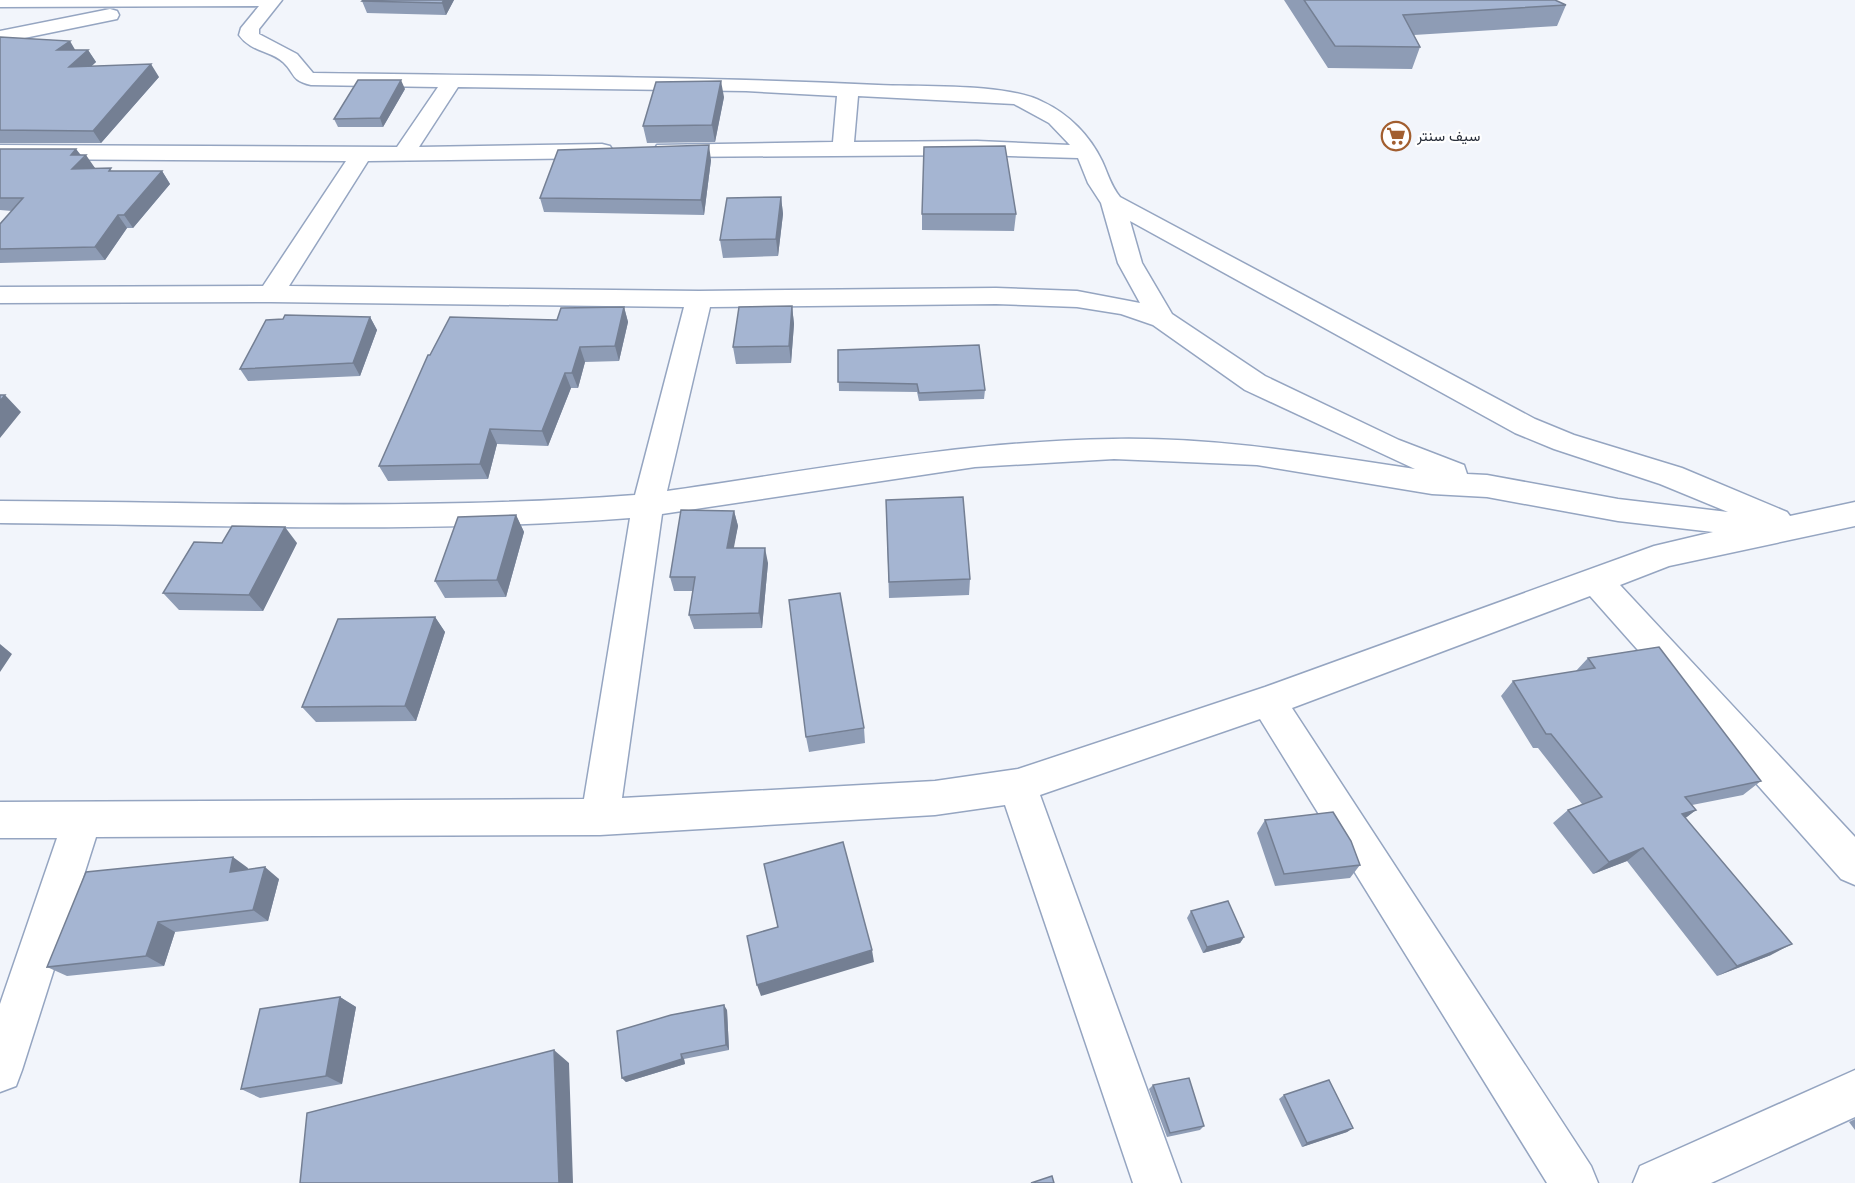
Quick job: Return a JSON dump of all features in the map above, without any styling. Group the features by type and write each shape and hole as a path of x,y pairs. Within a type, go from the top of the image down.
{"street":[{"path":"3,39 170,1"},
{"path":"0,2 273,1"},
{"path":"273,1 250,28 249,35 255,42 290,58 302,76 318,79 451,83 746,85 1017,98 1053,114 1087,152 1097,183 1112,201 1525,426 1564,442 1671,476 1781,531"},
{"path":"404,153 451,83"},
{"path":"843,149 848,89"},
{"path":"642,150 977,148 1087,152"},
{"path":"0,152 619,151"},
{"path":"271,294 361,153"},
{"path":"1112,201 1130,263 1162,319"},
{"path":"0,295 271,294 699,298 996,296 1077,299 1125,307 1162,319 1255,382 1389,447 1487,486"},
{"path":"600,816 648,505 699,298"},
{"path":"0,512 445,516 533,514 648,505 975,457 1114,449 1257,455 1432,483 1487,486 1618,510 1781,531"},
{"path":"0,820 600,816 935,798 1018,786 1269,701 1665,555 1855,514"},
{"path":"1596,581 1855,866"},
{"path":"1269,701 1574,1183"},
{"path":"1018,786 1157,1183"},
{"path":"0,1070 82,820"},
{"path":"1657,1183 1855,1093"}],"building":[{"path":"363,0 444,0 442,3"},
{"path":"1304,0 1555,0 1566,5 1403,15 1420,47 1335,46"},
{"path":"0,37 70,41 57,50 88,50 69,67 151,64 93,131 0,130"},
{"path":"358,80 401,80 380,118 334,119"},
{"path":"721,81 712,125 643,126 656,82"},
{"path":"709,145 701,200 540,198 558,150"},
{"path":"1005,146 1016,214 922,214 924,147"},
{"path":"0,149 76,149 71,155 86,155 72,169 111,168 109,171 162,171 124,215 118,215 95,247 0,249 0,224 23,198 0,198"},
{"path":"781,197 776,239 720,240 727,198"},
{"path":"792,306 789,346 733,347 739,307"},
{"path":"624,307 615,346 580,347 572,373 565,373 542,431 490,429 480,464 379,466 428,355 450,317 557,320 561,308"},
{"path":"285,315 370,317 353,363 240,369 266,320 283,319"},
{"path":"979,345 985,390 919,393 917,384 838,382 838,350"},
{"path":"963,497 970,579 889,582 886,500"},
{"path":"681,510 734,511 727,548 765,548 759,613 689,615 695,577 670,577"},
{"path":"516,515 497,580 435,581 458,517"},
{"path":"232,526 285,527 249,595 163,593 194,542 222,543"},
{"path":"840,593 864,728 806,737 789,600"},
{"path":"435,617 405,706 302,707 338,619"},
{"path":"1659,647 1761,781 1685,797 1696,810 1682,814 1792,944 1737,966 1643,848 1609,862 1568,810 1602,797 1551,734 1546,734 1513,681 1595,668 1588,658"},
{"path":"1333,812 1351,841 1360,865 1284,874 1265,820"},
{"path":"843,842 872,950 757,985 747,936 778,927 764,864"},
{"path":"233,857 230,872 265,867 253,910 158,922 146,956 47,967 86,872"},
{"path":"1228,901 1244,937 1207,947 1191,911"},
{"path":"340,997 326,1076 241,1089 260,1009"},
{"path":"724,1005 726,1045 681,1054 682,1059 622,1078 617,1031 671,1015"},
{"path":"554,1050 559,1183 300,1183 307,1113"},
{"path":"1189,1078 1204,1126 1170,1133 1153,1085"},
{"path":"1329,1080 1353,1128 1307,1143 1284,1095"},
{"path":"1052,1176 1054,1183 1031,1183"}],"place":[{"name":"سيف سنتر","path":"1396,136"}]}
